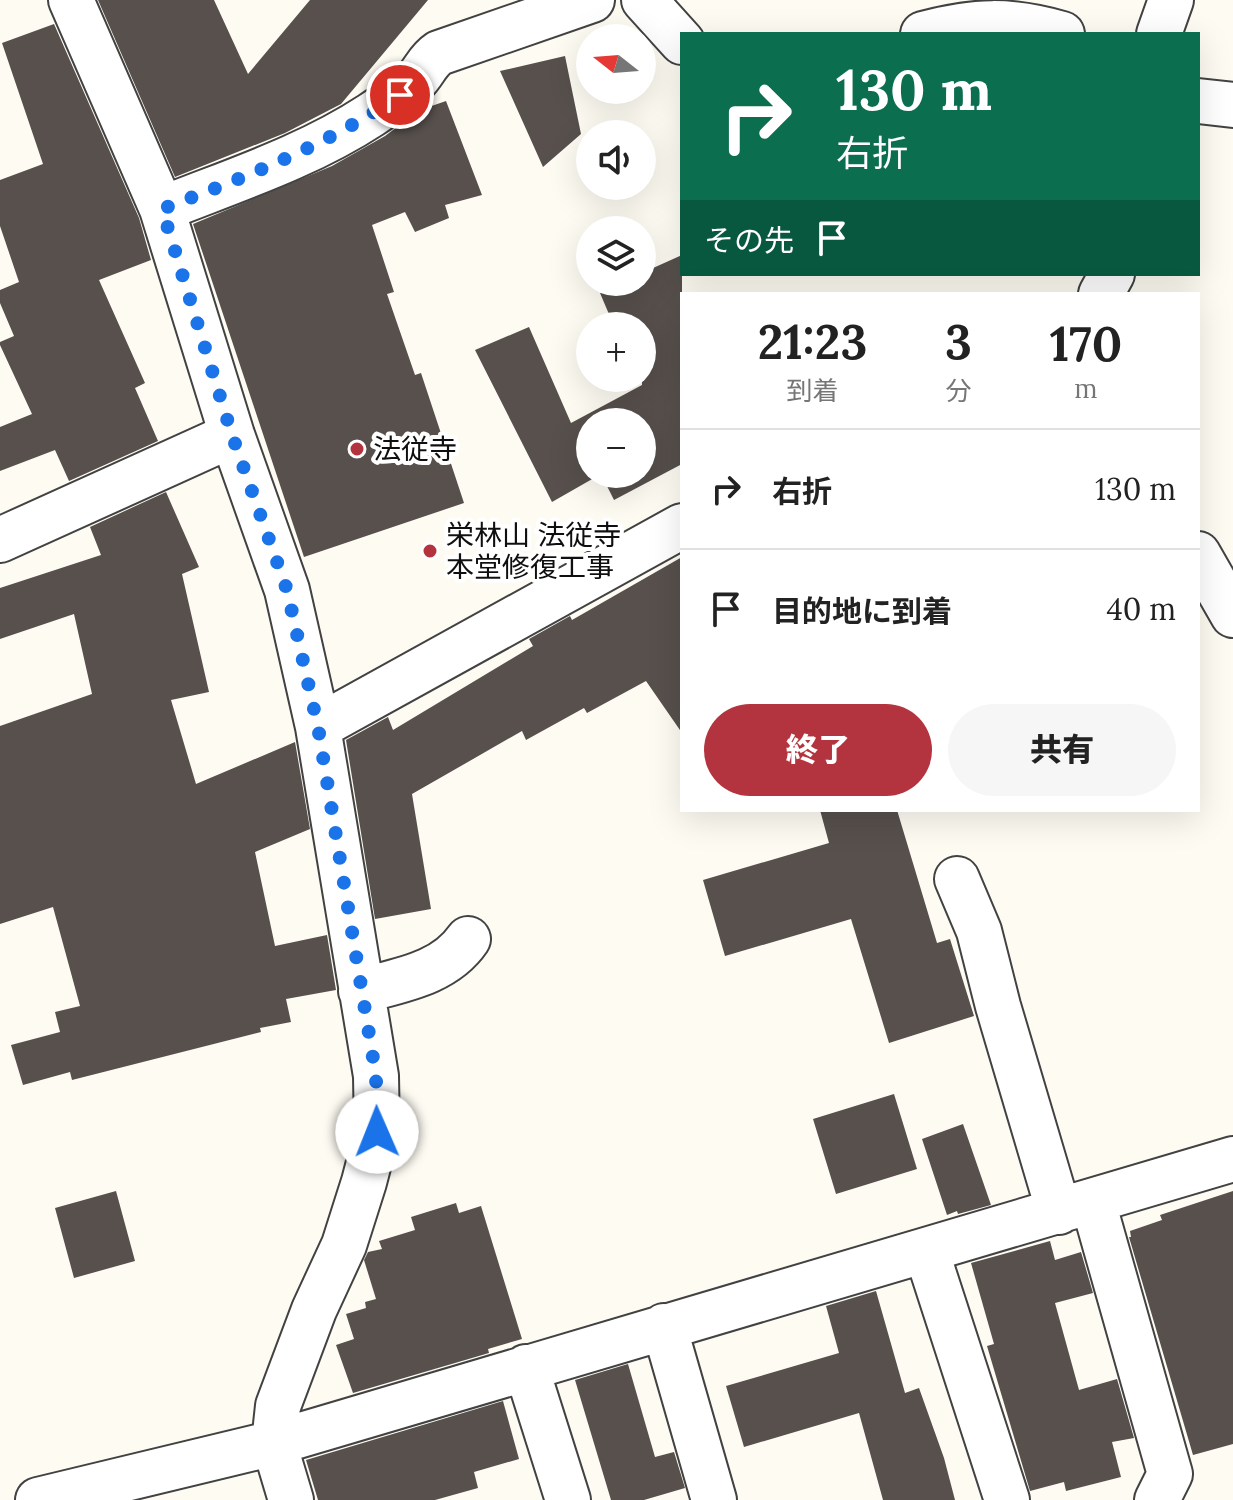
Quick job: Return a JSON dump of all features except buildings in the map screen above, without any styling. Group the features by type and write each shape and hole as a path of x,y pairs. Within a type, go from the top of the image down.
{"street":[{"path":"71,0 162,209 232,435 287,590 318,727 376,1076 377,1132 344,1245 278,1406 274,1443 291,1500"},
{"path":"162,209 281,162 336,135 400,95 416,80 429,60 439,53 592,0"},
{"path":"644,0 680,40"},
{"path":"1160,32 1171,0"},
{"path":"934,32 983,23 1020,23 1054,32"},
{"path":"1200,101 1233,105"},
{"path":"0,540 232,435"},
{"path":"318,727 680,527"},
{"path":"1200,557 1233,615"},
{"path":"957,879 979,931 1002,1021 1076,1207 1170,1474 1157,1500"},
{"path":"361,991 447,963 459,953 468,939"},
{"path":"38,1500 274,1443 1233,1159"},
{"path":"926,1250 1007,1500"},
{"path":"664,1326 714,1500"},
{"path":"526,1367 568,1500"}],"place":[{"name":"法従寺","path":"357,449"},
{"name":"栄林山 法従寺 本堂修復工事","path":"430,551"}],"route":[{"path":"377,1132 376,1076 318,727 287,590 232,435 162,209 326,141 400,95"}]}
